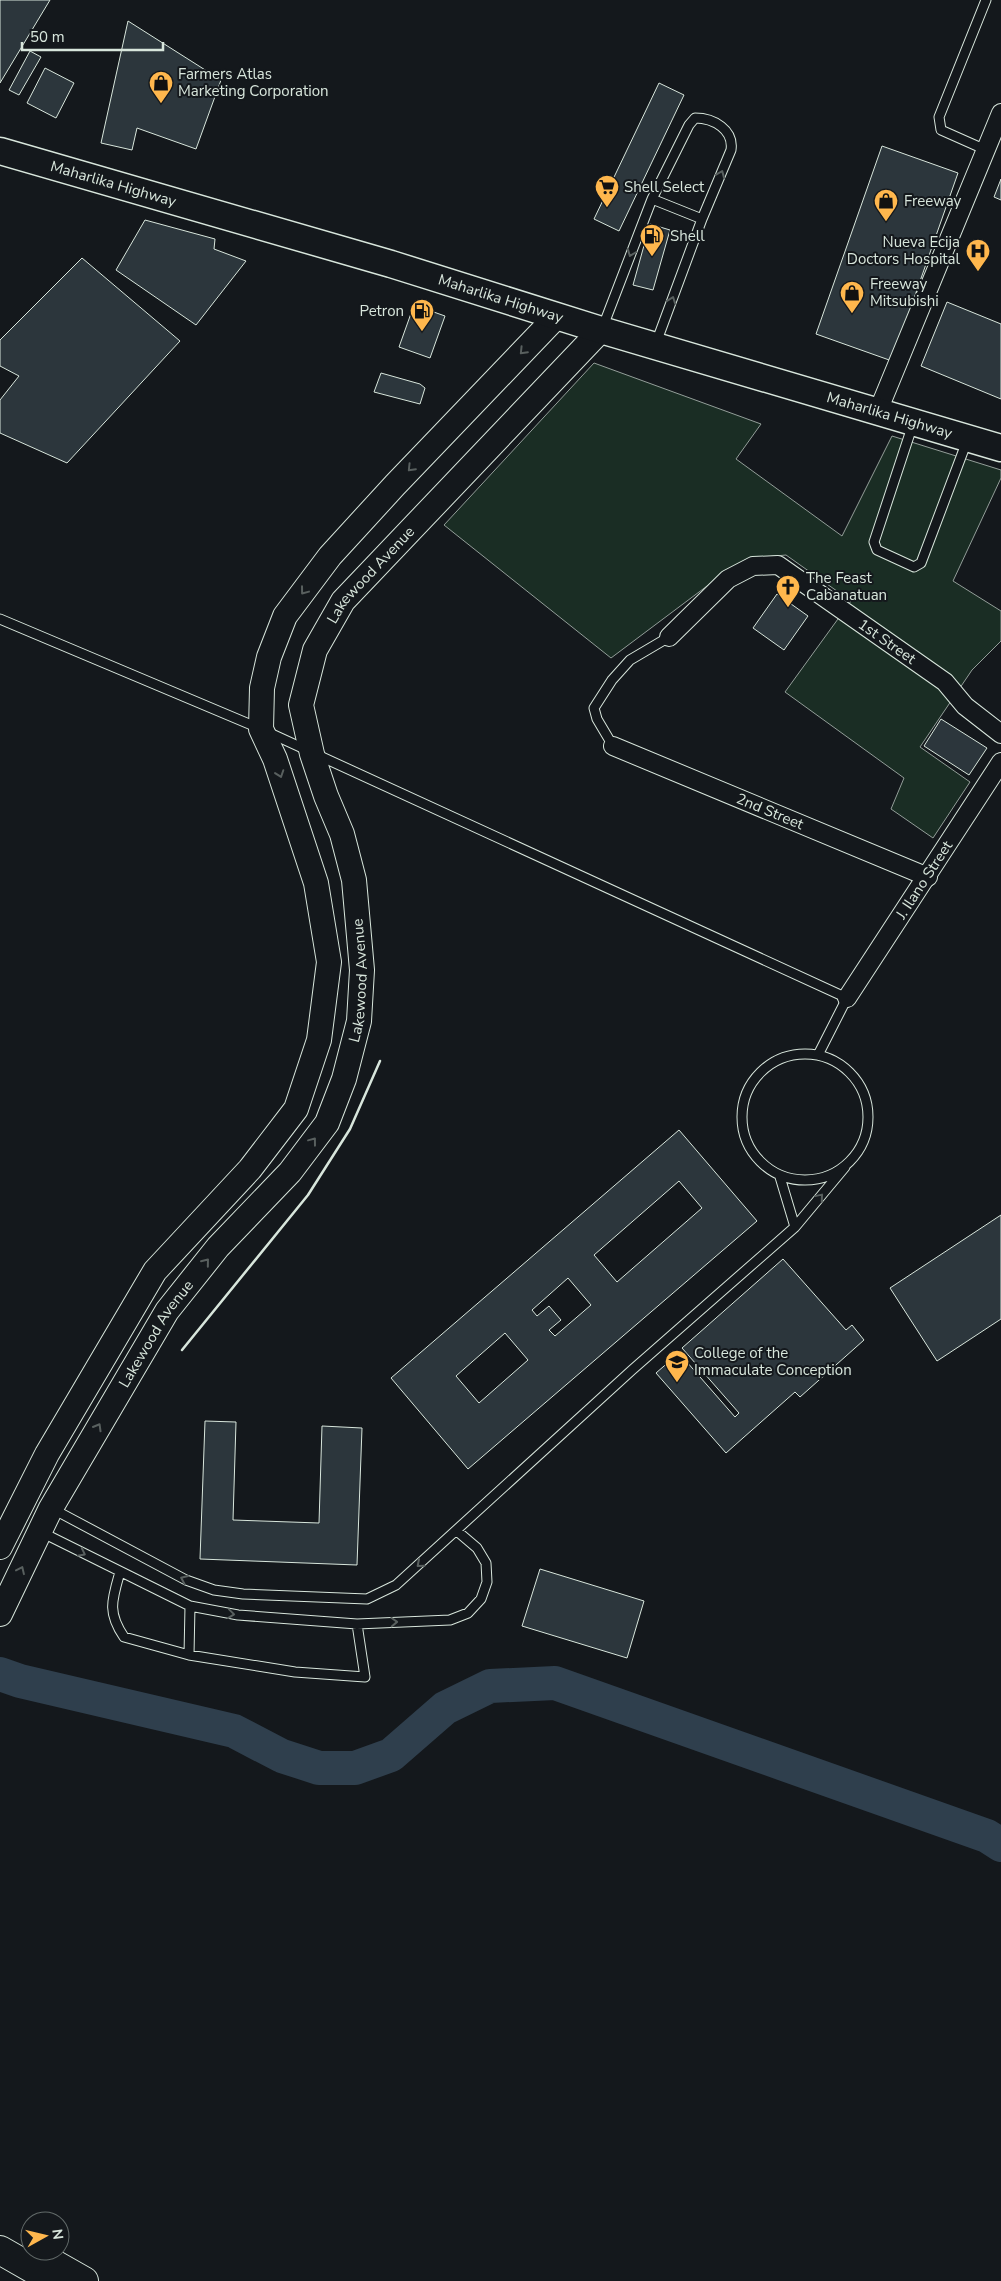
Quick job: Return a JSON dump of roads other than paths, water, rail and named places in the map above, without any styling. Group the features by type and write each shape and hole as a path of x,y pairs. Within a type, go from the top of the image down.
{"highway":[{"path":"0,2233 20,2245"},
{"path":"0,2250 54,2281"},
{"path":"49,2261 84,2281"},
{"path":"0,2269 21,2281"}],"main road":[{"name":"Maharlika Highway","path":"0,151 391,264 601,330 1001,448"},
{"name":"Lakewood Avenue","path":"0,1546 47,1454 155,1271 250,1169 296,1109 319,1040 329,962 316,883 275,759 261,729 262,688 269,657 286,616 330,556 557,316"},
{"name":"Lakewood Avenue","path":"0,1614 51,1508 167,1311 218,1247 290,1172 327,1123 344,1079 358,1021 362,970 354,880 342,834 326,796 312,754 301,705 315,650 342,600 601,330"}],"street":[{"path":"878,411 1001,113"},
{"name":"1st Street","path":"670,637 728,578 753,566 778,565 945,682 965,706 1001,734"},
{"name":"2nd Street","path":"613,746 928,877"},
{"name":"J. Ilano Street","path":"847,998 928,877 1001,762"}],"lane":[{"path":"986,0 939,117 941,130 986,150"},
{"path":"601,330 652,199 689,125 695,118 704,118 727,131 732,142 731,150 702,219 655,345"},
{"path":"652,199 702,219"},
{"path":"914,422 874,542 877,550 914,567 921,563 968,438"},
{"path":"0,619 261,729 847,998 818,1055"},
{"path":"613,746 596,719 594,708 612,680 630,660 670,637"},
{"path":"51,1508 186,1580 214,1590 243,1594 367,1599 396,1585 457,1532 632,1370 795,1227 858,1152 866,1133 868,1113 865,1100 853,1075 837,1062 818,1055 795,1054 772,1062 754,1077 744,1098 741,1122 747,1145 761,1164 780,1177 802,1182 825,1178 844,1167"},
{"path":"780,1177 795,1227"},
{"path":"39,1531 190,1606 238,1615 357,1624 450,1620 468,1613 481,1599 487,1582 486,1564 477,1548 457,1532"},
{"path":"120,1572 113,1600 114,1621 124,1637 189,1655 296,1672 365,1676 357,1624"},
{"path":"189,1655 190,1606"}],"waterway":[{"path":"0,1674 20,1681 234,1731 282,1756 319,1768 355,1768 391,1755 445,1708 490,1686 555,1683 987,1836 1001,1845"}],"place":[{"name":"Farmers Atlas Marketing Corporation","path":"161,104"},
{"name":"Shell Select","path":"607,208"},
{"name":"Freeway","path":"886,222"},
{"name":"Shell","path":"652,257"},
{"name":"Nueva Ecija Doctors Hospital","path":"978,272"},
{"name":"Freeway Mitsubishi","path":"852,314"},
{"name":"Petron","path":"422,332"},
{"name":"The Feast Cabanatuan","path":"788,608"},
{"name":"College of the Immaculate Conception","path":"677,1383"}]}
